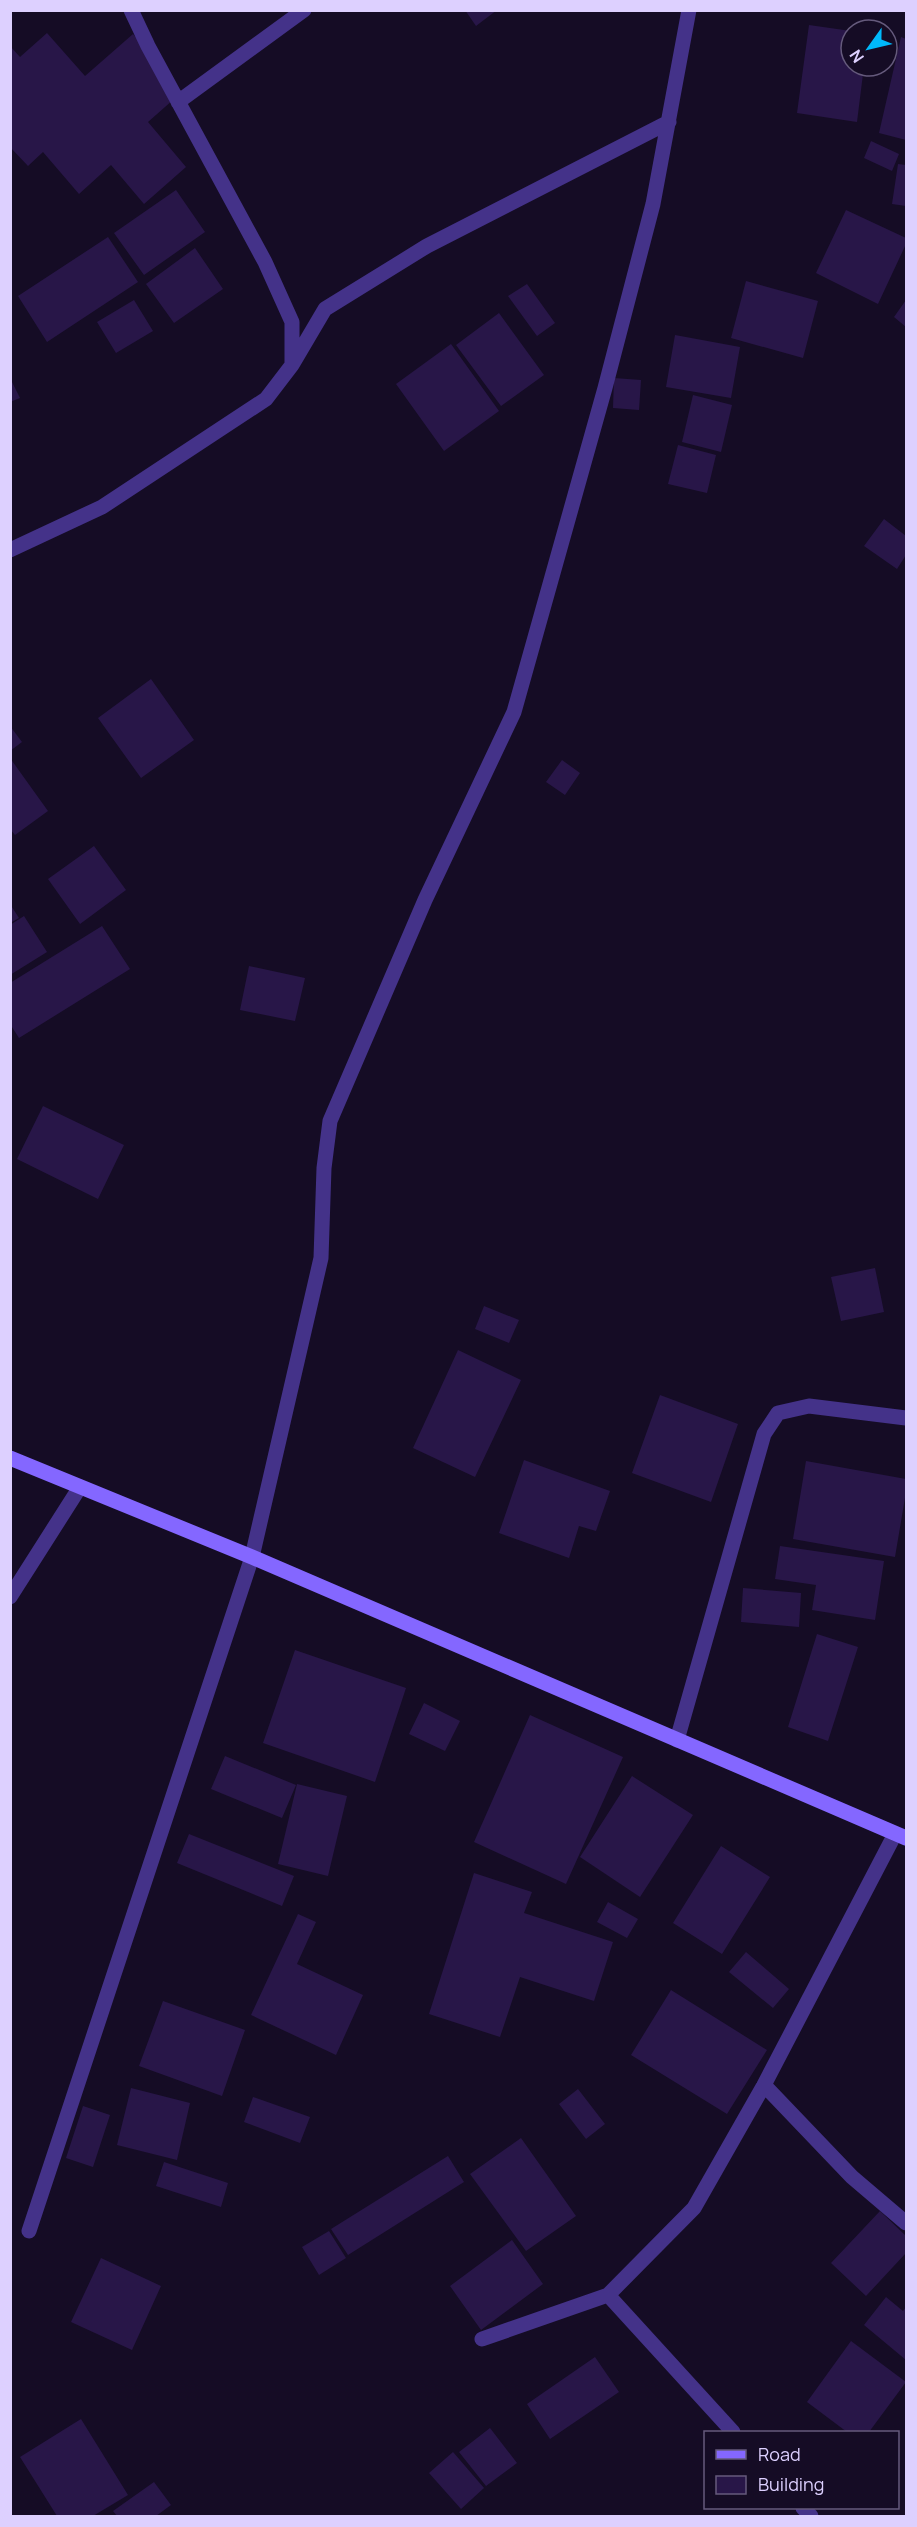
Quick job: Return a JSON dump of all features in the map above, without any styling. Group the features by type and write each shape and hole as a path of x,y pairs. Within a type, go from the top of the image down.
{"street":[{"path":"131,10 265,262 292,322 292,365"},
{"path":"178,102 304,10"},
{"path":"29,2231 252,1557 321,1258 324,1168 330,1121 425,900 514,712 647,227 689,10"},
{"path":"10,550 102,507 266,399 292,365 325,309 427,246 669,122"},
{"path":"677,1740 764,1434 778,1413 809,1406 906,1418"},
{"path":"10,1458 252,1557 901,1836 694,2208 608,2295 482,2339"},
{"path":"10,1597 80,1486"},
{"path":"764,2085 852,2177 906,2223"},
{"path":"608,2295 731,2431"}],"building":[{"path":"465,10 497,10 476,26"},
{"path":"809,25 839,29 839,78 862,78 857,122 797,113"},
{"path":"47,33 85,76 133,34 182,92 148,122 186,167 144,204 111,165 79,194 43,152 28,166 10,147 10,46 20,57"},
{"path":"901,37 906,39 906,140 879,133 892,78 899,78"},
{"path":"871,141 899,154 892,171 864,158"},
{"path":"898,164 906,165 906,206 892,204"},
{"path":"176,190 205,232 144,275 114,233"},
{"path":"846,210 906,238 906,244 878,304 816,273"},
{"path":"108,237 138,282 47,342 18,296"},
{"path":"195,248 223,289 174,323 146,284"},
{"path":"746,281 818,301 803,358 731,338"},
{"path":"527,284 555,323 537,336 508,296"},
{"path":"134,300 153,331 116,353 97,322"},
{"path":"906,300 906,327 894,317"},
{"path":"499,313 544,375 501,406 456,345"},
{"path":"675,335 740,347 731,398 666,387"},
{"path":"451,344 499,411 444,451 396,384"},
{"path":"10,378 20,398 10,402"},
{"path":"614,378 641,380 639,410 613,408"},
{"path":"693,395 732,405 721,452 682,442"},
{"path":"678,445 716,455 707,493 668,484"},
{"path":"884,519 906,536 906,555 897,569 864,546"},
{"path":"151,679 194,740 141,778 98,718"},
{"path":"10,726 22,742 10,751"},
{"path":"10,758 48,811 15,835 10,829"},
{"path":"562,760 580,773 565,795 546,782"},
{"path":"94,846 126,890 80,924 48,879"},
{"path":"10,904 19,918 10,923"},
{"path":"24,916 47,952 10,975 10,925"},
{"path":"102,926 130,969 19,1038 10,1024 10,983"},
{"path":"249,966 305,978 295,1021 240,1010"},
{"path":"43,1106 124,1145 98,1199 17,1159"},
{"path":"875,1268 884,1312 841,1321 831,1277"},
{"path":"484,1306 519,1320 509,1343 475,1329"},
{"path":"458,1350 521,1380 475,1477 413,1448"},
{"path":"660,1395 738,1424 711,1502 632,1473"},
{"path":"524,1460 610,1491 596,1531 579,1526 569,1558 499,1533"},
{"path":"806,1461 906,1479 906,1492 895,1557 793,1539"},
{"path":"780,1546 884,1561 875,1620 812,1610 816,1585 775,1579"},
{"path":"743,1588 801,1593 799,1627 741,1622"},
{"path":"817,1634 858,1647 828,1741 788,1727"},
{"path":"295,1650 406,1688 375,1782 263,1743"},
{"path":"424,1703 460,1721 445,1751 409,1734"},
{"path":"530,1715 623,1757 566,1884 474,1842"},
{"path":"225,1756 296,1785 282,1818 211,1789"},
{"path":"632,1776 693,1815 640,1897 580,1857"},
{"path":"297,1784 347,1796 328,1876 278,1864"},
{"path":"189,1834 294,1876 282,1906 177,1863"},
{"path":"721,1846 770,1877 722,1954 673,1923"},
{"path":"474,1873 532,1892 524,1913 613,1942 594,2001 520,1977 500,2037 429,2014"},
{"path":"608,1902 638,1919 627,1938 597,1922"},
{"path":"298,1914 316,1922 297,1964 363,1995 336,2055 251,2015"},
{"path":"746,1952 789,1989 773,2008 729,1972"},
{"path":"671,1990 767,2050 727,2114 631,2055"},
{"path":"163,2001 245,2030 222,2096 139,2066"},
{"path":"131,2088 190,2103 177,2160 117,2145"},
{"path":"578,2089 605,2124 586,2139 559,2104"},
{"path":"253,2097 310,2117 300,2143 244,2122"},
{"path":"83,2106 110,2115 93,2167 66,2158"},
{"path":"521,2138 576,2216 526,2251 470,2174"},
{"path":"448,2156 464,2182 348,2255 331,2229"},
{"path":"164,2162 228,2183 221,2207 156,2186"},
{"path":"880,2211 906,2236 906,2253 866,2296 831,2263"},
{"path":"329,2231 346,2258 319,2275 302,2247"},
{"path":"512,2240 543,2284 481,2330 450,2286"},
{"path":"101,2258 161,2286 132,2350 71,2322"},
{"path":"886,2297 903,2311 906,2307 906,2360 864,2325"},
{"path":"851,2341 906,2382 870,2431 846,2431 807,2402"},
{"path":"595,2357 619,2392 550,2439 527,2404"},
{"path":"81,2419 128,2495 93,2516 57,2516 20,2457"},
{"path":"490,2428 517,2463 486,2486 459,2452"},
{"path":"453,2452 484,2488 461,2509 429,2473"},
{"path":"154,2482 171,2505 156,2516 117,2516 113,2511"}]}
